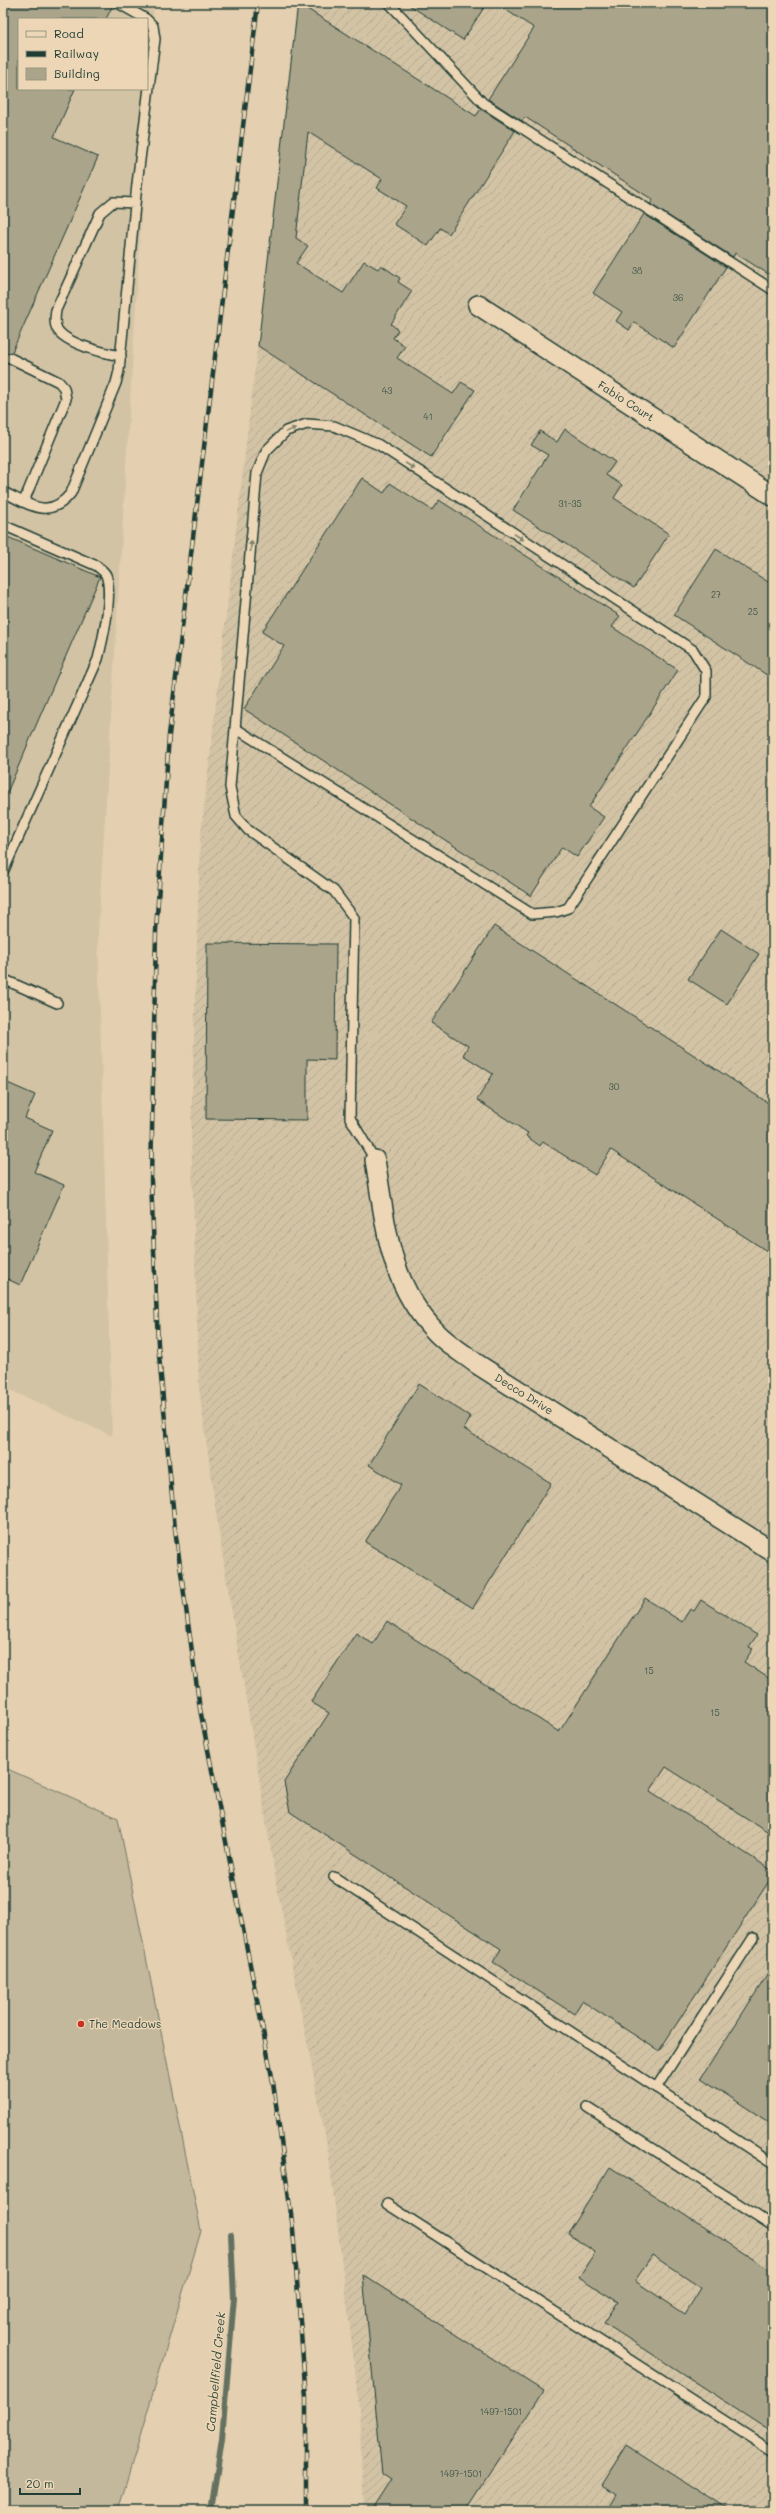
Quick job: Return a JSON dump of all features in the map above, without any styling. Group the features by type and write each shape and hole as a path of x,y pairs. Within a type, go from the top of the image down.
{"street":[{"name":"Fabio Court","path":"478,305 773,496"},
{"name":"Decco Drive","path":"375,1160 393,1263 407,1295 436,1333 477,1364 773,1552"}],"lane":[{"path":"118,3 143,18"},
{"path":"389,3 484,103 773,290"},
{"path":"3,492 38,508 50,509 62,504 71,493 116,383 121,356 135,203 155,39 153,26 148,22"},
{"path":"121,356 103,352 70,339 57,329 54,321 56,310 100,213 113,202 135,203"},
{"path":"10,358 59,382 64,388 66,399 24,501"},
{"path":"235,728 532,914 556,912 568,908 706,697 706,671 693,650 379,445 334,426 307,424 286,431 266,451 257,473 248,584 235,728 230,787 236,816 248,830 334,891 354,918 350,1118 375,1160"},
{"path":"3,525 97,566 105,573 108,583 102,641 98,659 3,872"},
{"path":"3,979 57,1003"},
{"path":"334,1877 773,2164"},
{"path":"656,2088 753,1938"},
{"path":"587,2106 773,2226"},
{"path":"387,2204 773,2452"}],"shaded area":[{"path":"3,3 154,3 98,935 112,1436 3,1387"},
{"path":"297,3 773,3 773,2511 364,2511 358,2394 328,2151 276,1882 218,1528 199,1388 191,1132 200,841"},
{"name":"The Meadows","path":"3,1767 118,1818 201,2231 118,2511 3,2511"}],"building":[{"path":"3,3 112,3 113,5 106,18 18,18 18,90 75,90 54,137 98,157 12,352 4,356 7,363 3,371"},
{"path":"298,3 476,116 481,109 515,131 449,234 440,228 428,246 394,224 406,206 377,188 382,179 308,132 296,238 308,246 296,263 343,293 364,261 378,269 381,265 400,278 398,282 412,291 391,324 398,330 393,338 405,346 397,358 453,394 461,382 475,390 431,457 258,346"},
{"path":"406,3 487,3 463,40"},
{"path":"495,3 773,3 773,277 735,253 733,257 650,204 653,200 525,117 522,121 488,99 534,28"},
{"path":"644,214 726,267 674,348 634,322 629,330 616,321 622,312 593,293"},
{"path":"565,429 615,462 606,475 622,485 614,498 669,534 634,588 513,510 548,455 531,445 540,431 557,442"},
{"path":"362,478 384,493 390,483 432,510 439,500 620,616 612,627 678,670 589,807 604,817 577,857 562,847 531,896 244,709 284,646 262,632"},
{"path":"3,535 100,577 3,802"},
{"path":"716,549 773,585 773,679 674,615"},
{"path":"494,926 773,1106 773,1255 611,1150 595,1175 543,1142 540,1146 526,1136 528,1133 477,1100 493,1074 463,1055 468,1046 431,1023"},
{"path":"721,929 759,954 727,1004 688,979"},
{"path":"207,943 336,944 335,1060 307,1059 307,1120 206,1119"},
{"path":"3,1081 35,1095 25,1118 52,1130 34,1172 64,1185 20,1285 3,1277"},
{"path":"419,1384 471,1417 464,1429 551,1483 473,1608 365,1542 401,1485 369,1465"},
{"path":"645,1598 682,1622 690,1609 694,1611 701,1600 757,1635 749,1647 753,1649 744,1662 773,1681 773,1835 666,1767 650,1791 773,1871 773,1875 659,2051 582,2001 574,2014 493,1962 501,1949 290,1812 284,1782 329,1713 311,1702 356,1633 373,1644 387,1621 559,1732"},
{"path":"773,1966 773,2125 701,2078"},
{"path":"610,2167 773,2272 773,2432 604,2323 618,2302 579,2277 595,2252 568,2234","holes":["652,2255 701,2288 685,2314 635,2281"]},
{"path":"363,2275 543,2391 466,2511 371,2511 391,2480 382,2474"},
{"path":"627,2445 730,2511 606,2511 616,2495 602,2485"}],"waterway":[{"name":"Campbellfield Creek","path":"211,2511 222,2438 234,2298 231,2235"}],"railway":[{"path":"258,3 169,735 156,931 151,1181 158,1344 175,1529 200,1709 273,2082 293,2229 306,2398 306,2511"}],"place":[{"name":"The Meadows","path":"81,2024"}]}
